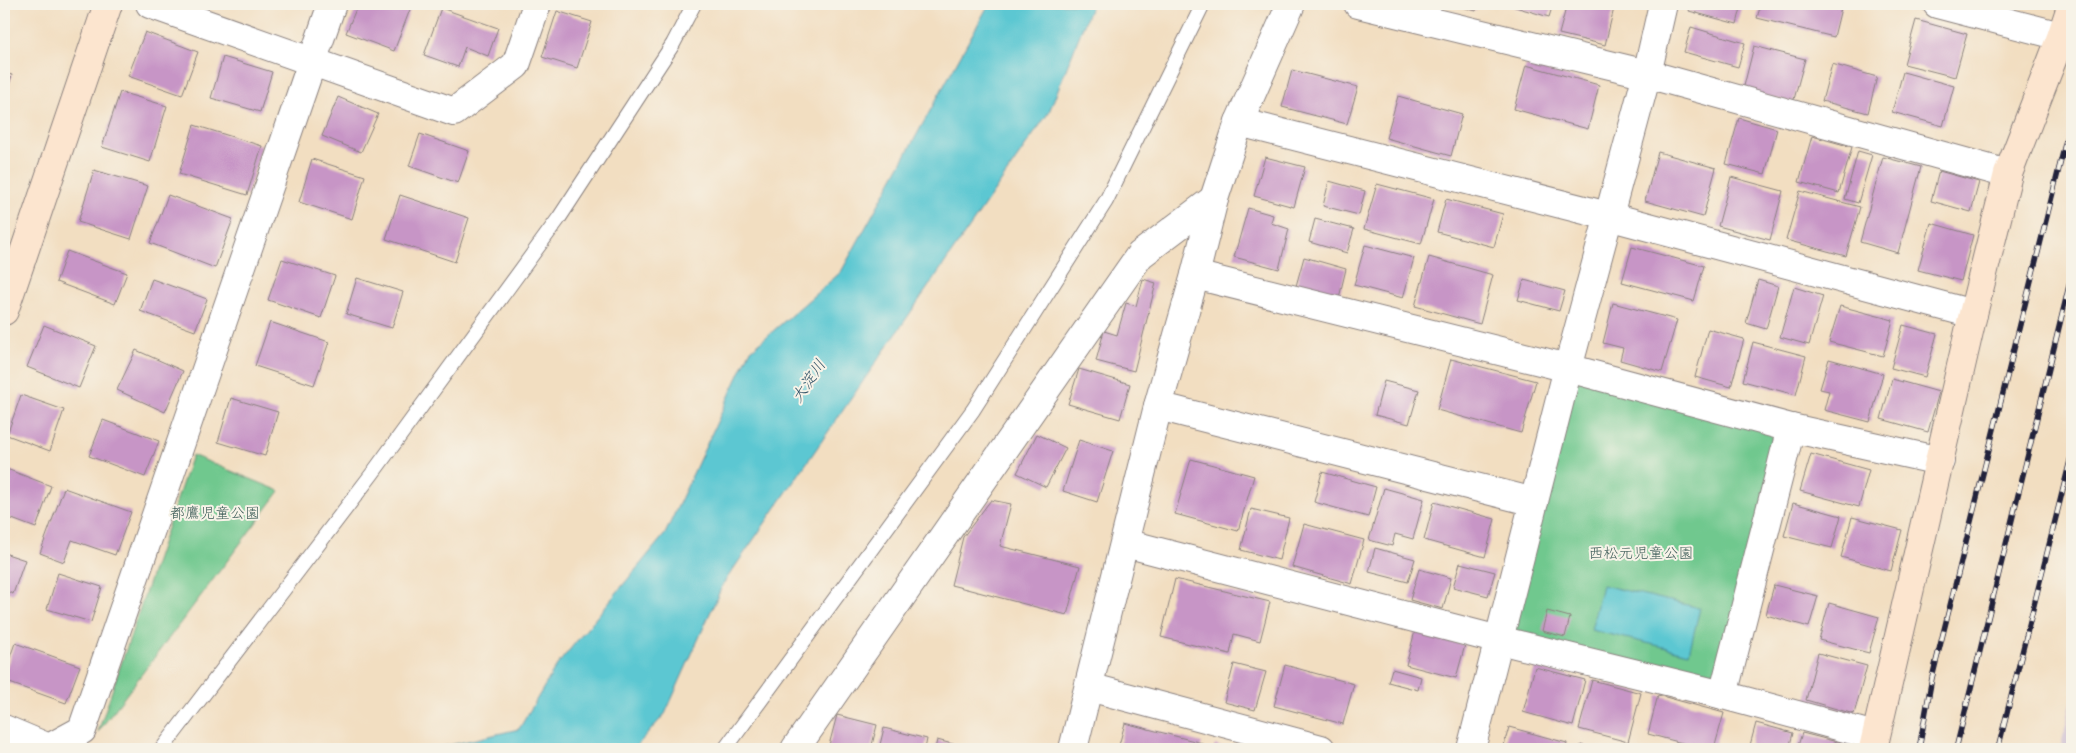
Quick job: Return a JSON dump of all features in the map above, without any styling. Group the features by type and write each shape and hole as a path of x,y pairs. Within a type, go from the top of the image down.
{"street":[{"path":"4,311 108,4"},
{"path":"150,4 454,112 516,65 537,4"},
{"path":"4,730 49,748 82,730 332,4"},
{"path":"1073,749 1158,406 1195,275 1214,199 1239,122 1291,4"},
{"path":"1358,4 1647,74 2008,174"},
{"path":"1471,749 1568,368 1647,74 1663,4"},
{"path":"1937,4 2067,38"},
{"path":"1125,543 1499,640 1723,695 1874,743 2008,174 2067,38 2072,4"},
{"path":"1239,122 1608,216 1974,314"},
{"path":"795,749 1140,255 1214,199"},
{"path":"1195,275 1568,368 1791,428 1940,461"},
{"path":"1158,406 1534,502"},
{"path":"1723,695 1791,428"},
{"path":"1089,687 1321,749"}],"lane":[{"path":"162,749 372,474 560,218 673,44 694,4"},
{"path":"725,749 979,402 1106,201 1203,4"}],"shaded area":[{"path":"2072,699 2072,749 2060,749"}],"green space":[{"name":"西松元児童公園","path":"1568,368 1791,428 1723,695 1499,640"},
{"name":"都鷹児童公園","path":"192,455 280,491 98,732"}],"water":[{"name":"大淀川","path":"989,4 1092,4 1049,112 723,584 665,714 634,749 433,749 519,729 557,665 665,534 750,351 841,272"},
{"path":"1602,585 1700,608 1689,653 1591,630"}],"building":[{"path":"358,4 404,4 411,7 394,51 346,33"},
{"path":"1452,4 1478,4 1476,11"},
{"path":"1505,4 1553,4 1549,17"},
{"path":"1567,4 1615,4 1605,45 1559,34"},
{"path":"1691,4 1742,4 1737,24 1689,11"},
{"path":"1761,4 1842,4 1834,37 1757,18"},
{"path":"441,8 498,28 488,56 465,47 458,67 424,55"},
{"path":"557,11 592,22 577,68 542,57"},
{"path":"1916,20 1967,34 1955,77 1904,64"},
{"path":"1691,27 1745,43 1738,67 1684,52"},
{"path":"145,32 198,52 182,95 128,76"},
{"path":"1754,46 1805,59 1793,103 1743,90"},
{"path":"223,57 272,72 260,112 211,98"},
{"path":"1832,64 1877,77 1868,113 1822,101"},
{"path":"1526,65 1599,85 1588,129 1514,109"},
{"path":"1292,70 1358,87 1347,124 1282,107"},
{"path":"1903,72 1954,86 1943,126 1892,112"},
{"path":"4,73 12,75 4,101"},
{"path":"120,92 167,106 150,162 102,147"},
{"path":"1398,96 1462,114 1451,156 1386,138"},
{"path":"338,97 378,114 361,152 322,136"},
{"path":"1739,118 1777,129 1765,174 1726,164"},
{"path":"194,125 262,146 247,195 179,174"},
{"path":"420,134 469,151 458,183 409,166"},
{"path":"1812,136 1852,147 1839,193 1799,182"},
{"path":"1858,151 1872,155 1858,203 1845,199"},
{"path":"1658,152 1716,168 1703,217 1645,201"},
{"path":"1265,157 1305,167 1294,207 1254,196"},
{"path":"1883,157 1921,167 1898,253 1860,242"},
{"path":"312,159 365,176 352,219 299,202"},
{"path":"94,170 148,186 131,239 78,222"},
{"path":"1939,171 1979,182 1971,212 1931,201"},
{"path":"1731,177 1783,191 1770,240 1718,226"},
{"path":"1329,181 1365,191 1359,215 1323,206"},
{"path":"1377,184 1434,199 1421,244 1364,229"},
{"path":"1800,191 1860,207 1846,256 1786,240"},
{"path":"168,195 233,219 215,268 150,243"},
{"path":"400,195 469,218 455,262 386,239"},
{"path":"1446,199 1503,214 1494,247 1437,232"},
{"path":"1248,208 1273,215 1271,223 1289,229 1279,269 1234,257"},
{"path":"1315,219 1354,229 1347,253 1309,242"},
{"path":"1931,223 1973,235 1961,281 1918,270"},
{"path":"1365,245 1414,258 1403,298 1354,285"},
{"path":"1632,247 1704,266 1694,301 1622,282"},
{"path":"67,251 127,273 115,304 56,282"},
{"path":"1304,257 1346,269 1339,298 1296,286"},
{"path":"1429,257 1493,275 1480,324 1415,306"},
{"path":"282,259 335,276 321,318 268,300"},
{"path":"357,278 403,292 392,328 346,314"},
{"path":"152,279 207,299 195,331 140,311"},
{"path":"1143,279 1156,283 1134,371 1096,361 1104,331 1117,335 1126,303 1136,306"},
{"path":"1524,280 1565,291 1559,311 1518,300"},
{"path":"1758,280 1778,286 1766,329 1746,323"},
{"path":"1794,287 1823,296 1809,345 1780,337"},
{"path":"1613,303 1677,320 1662,372 1620,360 1623,348 1603,343"},
{"path":"1840,306 1893,320 1883,356 1829,342"},
{"path":"270,322 329,342 314,385 255,366"},
{"path":"44,325 96,346 79,388 27,367"},
{"path":"1903,325 1937,334 1925,377 1891,368"},
{"path":"1708,329 1744,339 1731,387 1695,377"},
{"path":"1753,342 1806,356 1796,395 1743,381"},
{"path":"136,350 183,371 165,412 117,390"},
{"path":"1451,359 1536,381 1521,433 1437,410"},
{"path":"1829,359 1883,374 1870,422 1824,410 1829,391 1820,389"},
{"path":"1079,369 1130,384 1120,419 1068,404"},
{"path":"1892,379 1939,392 1928,432 1881,419"},
{"path":"1384,381 1419,390 1409,424 1375,415"},
{"path":"21,395 64,410 50,451 7,435"},
{"path":"231,398 278,412 265,456 218,442"},
{"path":"103,420 159,441 145,477 89,456"},
{"path":"1037,434 1066,448 1046,487 1017,473"},
{"path":"1079,440 1113,451 1097,502 1063,491"},
{"path":"1811,454 1869,470 1859,507 1800,491"},
{"path":"1191,459 1254,476 1238,531 1175,514"},
{"path":"4,468 51,486 36,528 4,516"},
{"path":"1322,472 1376,487 1368,517 1314,502"},
{"path":"64,488 131,512 115,555 72,540 64,562 40,553"},
{"path":"1384,488 1424,499 1413,539 1395,534 1392,546 1369,540"},
{"path":"991,500 1011,504 1000,546 1080,566 1067,615 951,585 963,537"},
{"path":"1434,502 1495,519 1485,557 1424,540"},
{"path":"1793,503 1841,516 1832,548 1784,536"},
{"path":"1251,509 1289,518 1279,560 1241,550"},
{"path":"1852,517 1902,530 1891,571 1841,557"},
{"path":"1304,524 1364,540 1352,584 1292,567"},
{"path":"1375,548 1415,559 1408,582 1369,572"},
{"path":"4,553 25,560 13,594 4,590"},
{"path":"1460,563 1495,572 1488,596 1453,587"},
{"path":"1419,569 1451,578 1443,609 1410,600"},
{"path":"58,573 102,587 91,622 47,609"},
{"path":"1175,579 1270,602 1260,641 1234,634 1230,654 1161,637"},
{"path":"1774,585 1818,596 1809,627 1766,615"},
{"path":"1829,603 1879,617 1869,653 1819,640"},
{"path":"1547,611 1570,617 1565,637 1542,631"},
{"path":"1415,631 1465,645 1456,678 1406,665"},
{"path":"15,643 80,666 66,703 4,681 4,674"},
{"path":"1818,653 1867,666 1854,714 1806,700"},
{"path":"1234,664 1266,672 1255,710 1224,702"},
{"path":"1285,665 1354,684 1343,724 1274,706"},
{"path":"1535,667 1585,680 1573,726 1523,712"},
{"path":"1392,669 1421,677 1418,690 1388,682"},
{"path":"1592,680 1641,693 1628,742 1579,729"},
{"path":"1658,695 1724,713 1714,749 1705,749 1648,734"},
{"path":"837,715 877,725 871,749 828,749"},
{"path":"1125,723 1202,743 1200,749 1118,749"},
{"path":"1756,723 1793,733 1789,749 1749,749"},
{"path":"1509,727 1567,743 1566,749 1503,749"},
{"path":"884,728 927,739 925,749 879,749"},
{"path":"1802,733 1849,745 1848,749 1797,749"},
{"path":"937,740 972,749 935,749"},
{"path":"1215,745 1227,749 1214,749"},
{"path":"1581,745 1593,749 1580,749"}],"railway":[{"path":"1919,749 1932,678 2072,116"},
{"path":"1956,749 2072,274"},
{"path":"1998,749 2072,453"}]}
